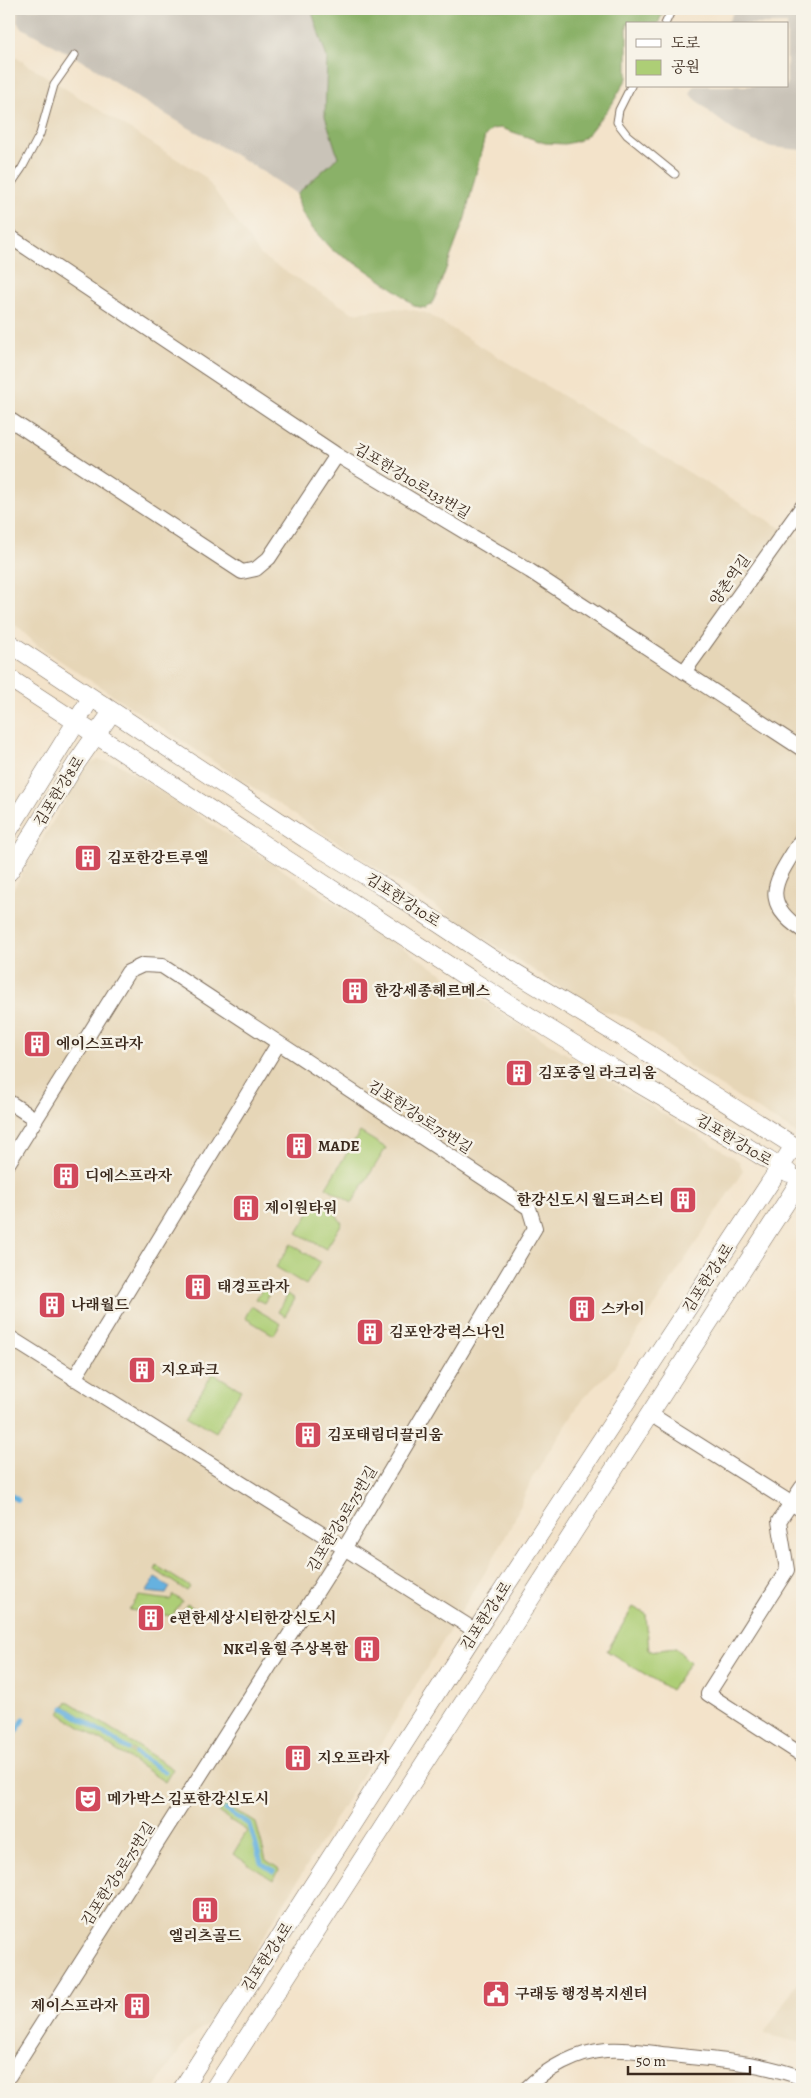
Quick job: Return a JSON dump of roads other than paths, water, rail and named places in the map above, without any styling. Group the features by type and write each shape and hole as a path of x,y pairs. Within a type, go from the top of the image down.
{"street":[{"name":"김포한강10로133번길","path":"9,236 337,455 530,572 802,750"},
{"path":"9,419 242,572 256,569 269,558 337,455"},
{"name":"양촌역길","path":"684,672 802,507"},
{"name":"김포한강10로","path":"9,643 491,958 635,1045 798,1149"},
{"name":"김포한강10로","path":"9,678 474,982 614,1069 802,1180"},
{"name":"김포한강8로","path":"9,830 91,698"},
{"name":"김포한강8로","path":"9,872 95,735 112,712"},
{"path":"802,838 779,878 775,892 782,915 802,930"},
{"name":"김포한강9로75번길","path":"9,1162 34,1118 128,972 143,965 162,966 529,1208 535,1228 344,1549 9,2076"},
{"path":"74,1379 278,1044"},
{"path":"9,1102 34,1118"},
{"name":"김포한강4로","path":"182,2089 476,1631 780,1167 798,1149"},
{"name":"김포한강4로","path":"214,2089 802,1180"},
{"path":"9,1337 476,1631"},
{"path":"650,1414 797,1507"},
{"path":"802,1487 797,1507 779,1521 787,1570 708,1694 802,1755"},
{"path":"526,2089 546,2072 568,2060 606,2050 624,2050 762,2066 802,2078"}],"lane":[{"path":"666,22 672,9"},
{"path":"9,187 22,168 40,134 54,85 76,55"},
{"path":"630,88 619,110 617,122 627,135 675,174"}],"water":[{"path":"155,1578 170,1587 166,1594 146,1592"}],"waterway":[{"path":"9,1494 18,1500"},
{"path":"64,1708 128,1749"},
{"path":"9,1743 24,1719"},
{"path":"136,1754 165,1772"},
{"path":"226,1810 250,1825 261,1863 273,1871"}],"place":[{"name":"김포한강트루엘","path":"88,858"},
{"name":"한강세종헤르메스","path":"355,991"},
{"name":"에이스프라자","path":"37,1044"},
{"name":"김포중일 라크리움","path":"519,1073"},
{"name":"MADE","path":"299,1146"},
{"name":"디에스프라자","path":"66,1176"},
{"name":"한강신도시 월드퍼스티","path":"683,1200"},
{"name":"제이원타워","path":"246,1208"},
{"name":"태경프라자","path":"198,1287"},
{"name":"나래월드","path":"52,1305"},
{"name":"스카이","path":"582,1309"},
{"name":"김포안강럭스나인","path":"370,1332"},
{"name":"지오파크","path":"142,1370"},
{"name":"김포태림더끌리움","path":"308,1435"},
{"name":"e편한세상시티한강신도시","path":"151,1618"},
{"name":"NK리움힐 주상복합","path":"367,1649"},
{"name":"지오프라자","path":"298,1758"},
{"name":"메가박스 김포한강신도시","path":"88,1799"},
{"name":"엘리츠골드","path":"205,1910"},
{"name":"구래동 행정복지센터","path":"496,1994"},
{"name":"제이스프라자","path":"137,2006"}]}
